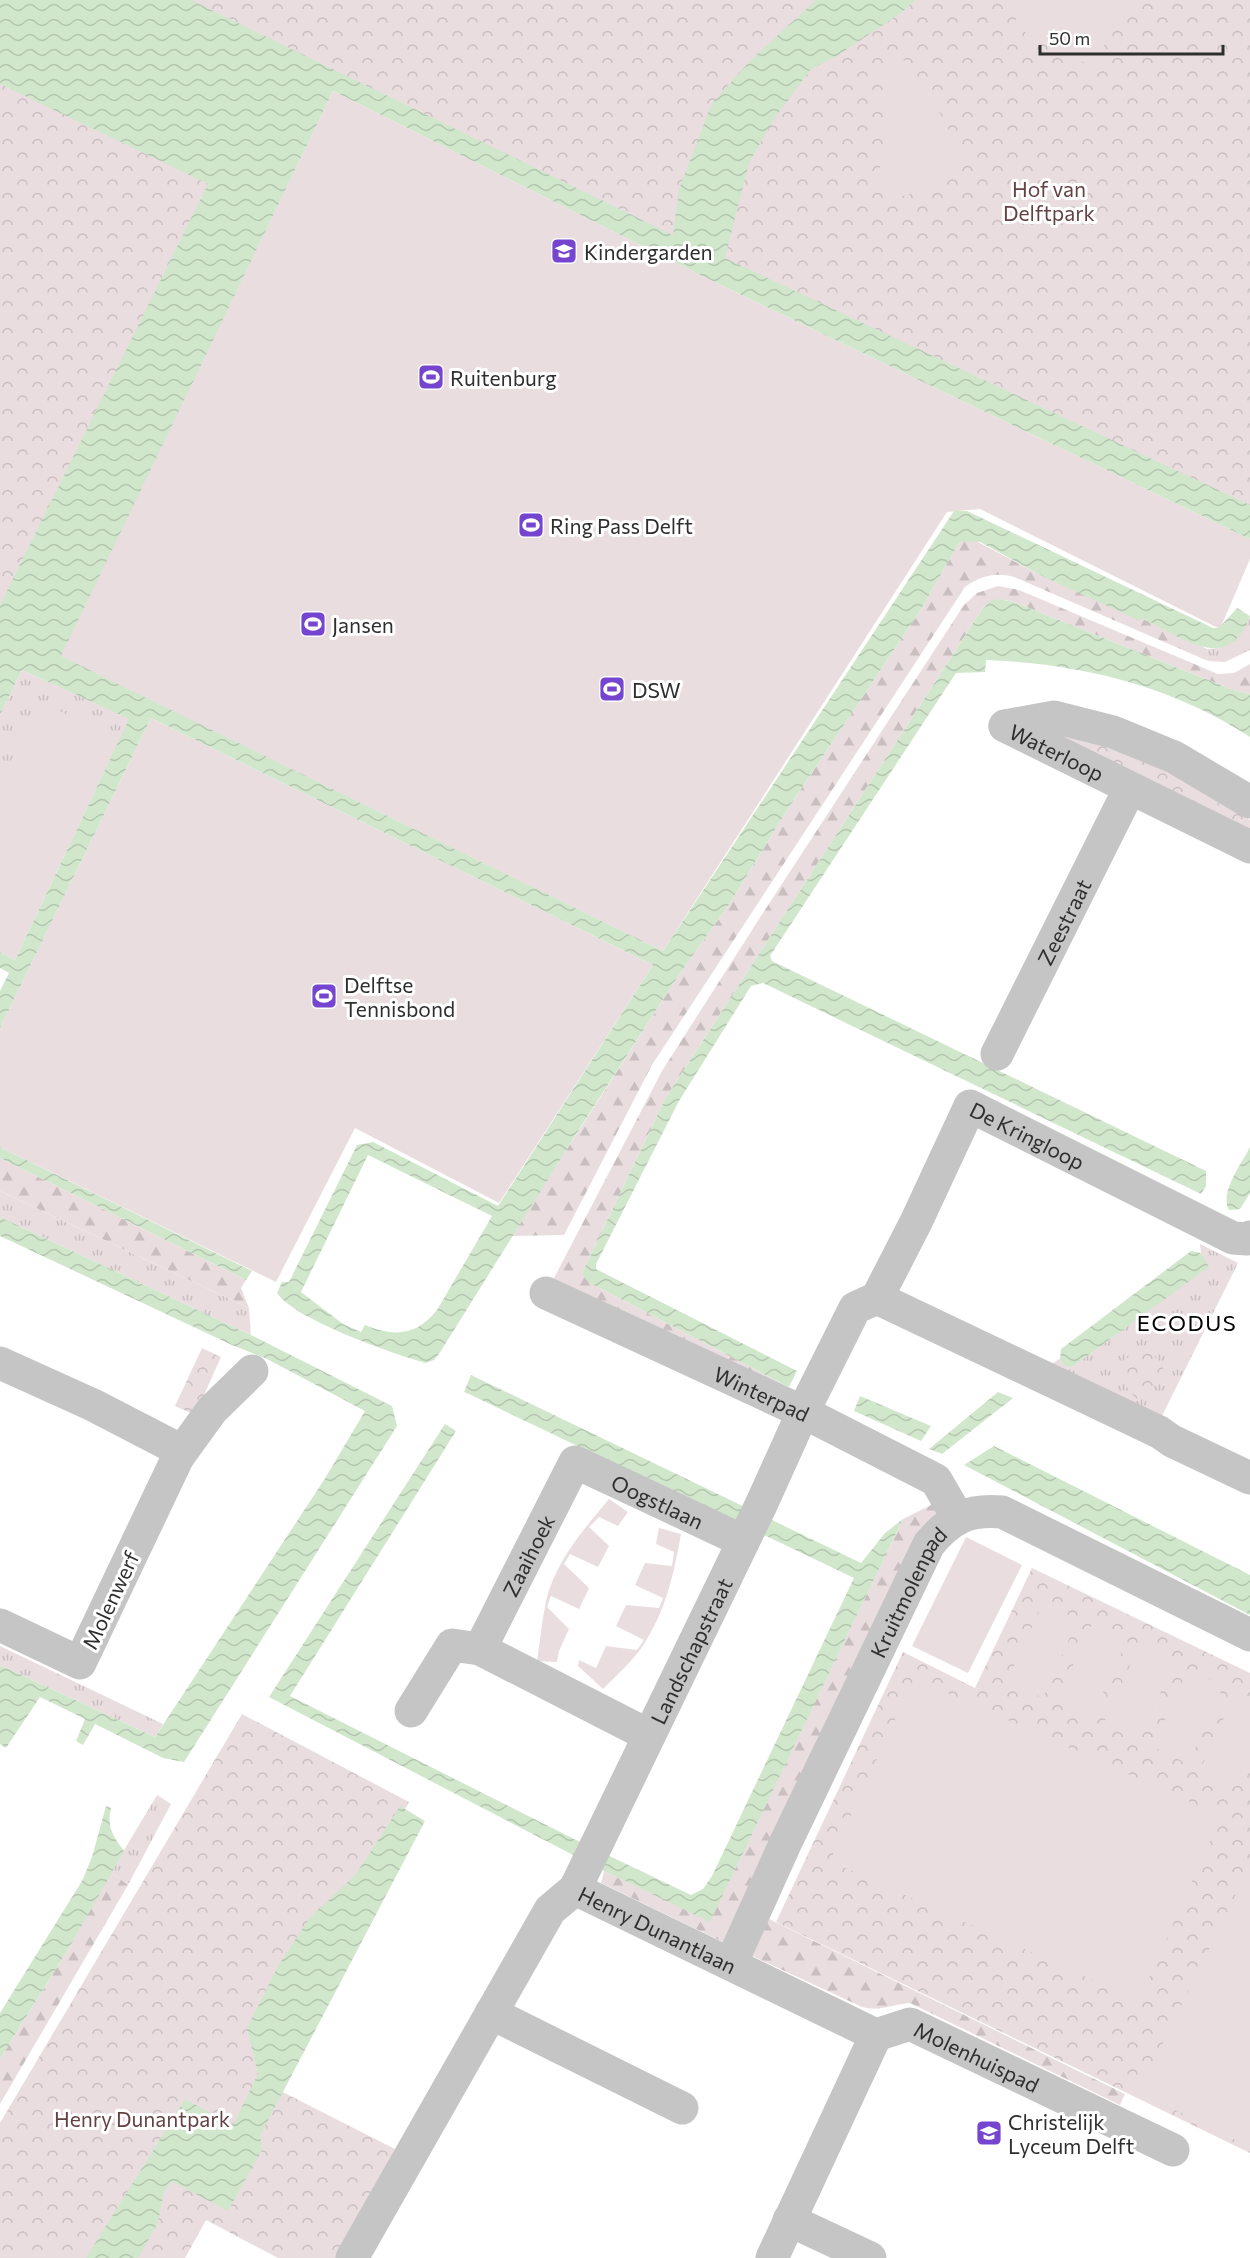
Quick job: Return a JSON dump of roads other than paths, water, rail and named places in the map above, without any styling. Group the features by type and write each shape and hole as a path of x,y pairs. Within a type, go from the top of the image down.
{"street":[{"name":"Waterloop","path":"1250,802 1174,757 1113,732 1054,717 1005,726 1250,847"},
{"name":"Zeestraat","path":"997,1054 1130,788"},
{"name":"De Kringloop","path":"877,1298 916,1222 970,1106 1199,1222 1233,1238 1248,1238"},
{"name":"Winterpad","path":"546,1293 803,1412 936,1480 958,1518"},
{"path":"803,1412 855,1308 877,1298 1159,1432 1172,1441 1250,1478"},
{"path":"1,1367 93,1405 177,1449 178,1457"},
{"name":"Molenwerf","path":"0,1625 80,1663 178,1457 212,1410 252,1371"},
{"name":"Landschapstraat","path":"586,1867 803,1412"},
{"name":"Oogstlaan","path":"575,1462 750,1526"},
{"name":"Zaaihoek","path":"480,1649 575,1462"},
{"name":"Kruitmolenpad","path":"731,1964 790,1834 929,1544 941,1530 958,1518 982,1510 1002,1512 1250,1635"},
{"path":"411,1711 452,1645 480,1649 648,1735"},
{"name":"Henry Dunantlaan","path":"352,2258 550,1910 586,1867 731,1964 876,2035"},
{"path":"491,2013 682,2108"},
{"name":"Molenhuispad","path":"876,2035 910,2024 1173,2150"},
{"path":"772,2258 876,2035"},
{"path":"789,2220 870,2258"}],"water":[{"path":"0,0 191,0 673,235 679,189 712,103 753,58 816,0 915,0 902,12 840,54 811,69 774,119 749,163 725,258 1250,505 1250,539 700,275 333,91 61,656 663,951 954,511 967,511 1213,628 1219,628 1237,608 1250,616 1241,634 1229,644 1217,648 1203,647 1046,578 980,542 962,541 920,611 791,804 730,903 679,975 580,1128 439,1354 434,1360 426,1363 346,1334 303,1314 277,1293 282,1282 289,1282 357,1145 373,1142 498,1206 653,965 151,718 0,1028 0,991 9,973 0,968 0,952 15,960 129,719 22,670 0,715 0,605 208,184 0,84","holes":["368,1155 492,1216 437,1310 429,1319 413,1329 395,1332 365,1325 361,1332 343,1324 301,1292"]},
{"path":"998,599 1014,602 1233,690 1250,694 1250,737 1219,719 1156,691 1090,672 1056,666 986,660 985,672 956,673 770,956 772,961 1206,1171 1206,1186 1201,1194 763,983 751,986 679,1101 596,1264 596,1269 797,1371 789,1387 588,1282 583,1271 665,1099 981,611 990,601"},
{"path":"0,1147 252,1271 246,1280 0,1158"},
{"path":"1250,1147 1250,1193 1240,1209 1229,1210 1227,1195 1229,1187"},
{"path":"0,1217 251,1335 392,1406 397,1426 184,1762 163,1758 95,1724 83,1745 76,1741 85,1719 40,1697 6,1748 0,1744 0,1665 155,1737 324,1480 365,1411 267,1359 232,1345 0,1236"},
{"path":"1191,1251 1201,1253 1209,1267 1072,1367 1065,1366 1060,1360 1061,1349"},
{"path":"471,1375 861,1563 885,1533 903,1519 710,1922 604,1871 269,1697 445,1424 456,1431 290,1696 572,1838 691,1895 703,1889 712,1876 854,1578 464,1392"},
{"path":"998,1392 1013,1398 942,1454 929,1449"},
{"path":"860,1396 931,1426 921,1441 854,1411"},
{"path":"994,1446 1250,1575 1250,1615 964,1465"},
{"path":"106,1806 111,1808 112,1831 124,1851 69,1948 0,2059 0,2013 82,1881 92,1857"},
{"path":"400,1806 425,1821 260,2135 262,2150 228,2211 171,2181 164,2192 158,2223 138,2258 86,2258 185,2099 233,2125 258,2074 247,2028 278,1966 308,1920 356,1874"}],"place":[{"name":"Kindergarden","path":"564,251"},
{"name":"Ruitenburg","path":"431,377"},
{"name":"Ring Pass Delft","path":"531,525"},
{"name":"Jansen","path":"313,624"},
{"name":"DSW","path":"612,689"},
{"name":"Delftse Tennisbond","path":"324,996"},
{"name":"Christelijk Lyceum Delft","path":"989,2133"}],"district":[{"name":"ECODUS","path":"1187,1322"}],"park label":[{"name":"Hof van Delftpark","path":"1049,200"},
{"name":"Henry Dunantpark","path":"142,2118"}]}
